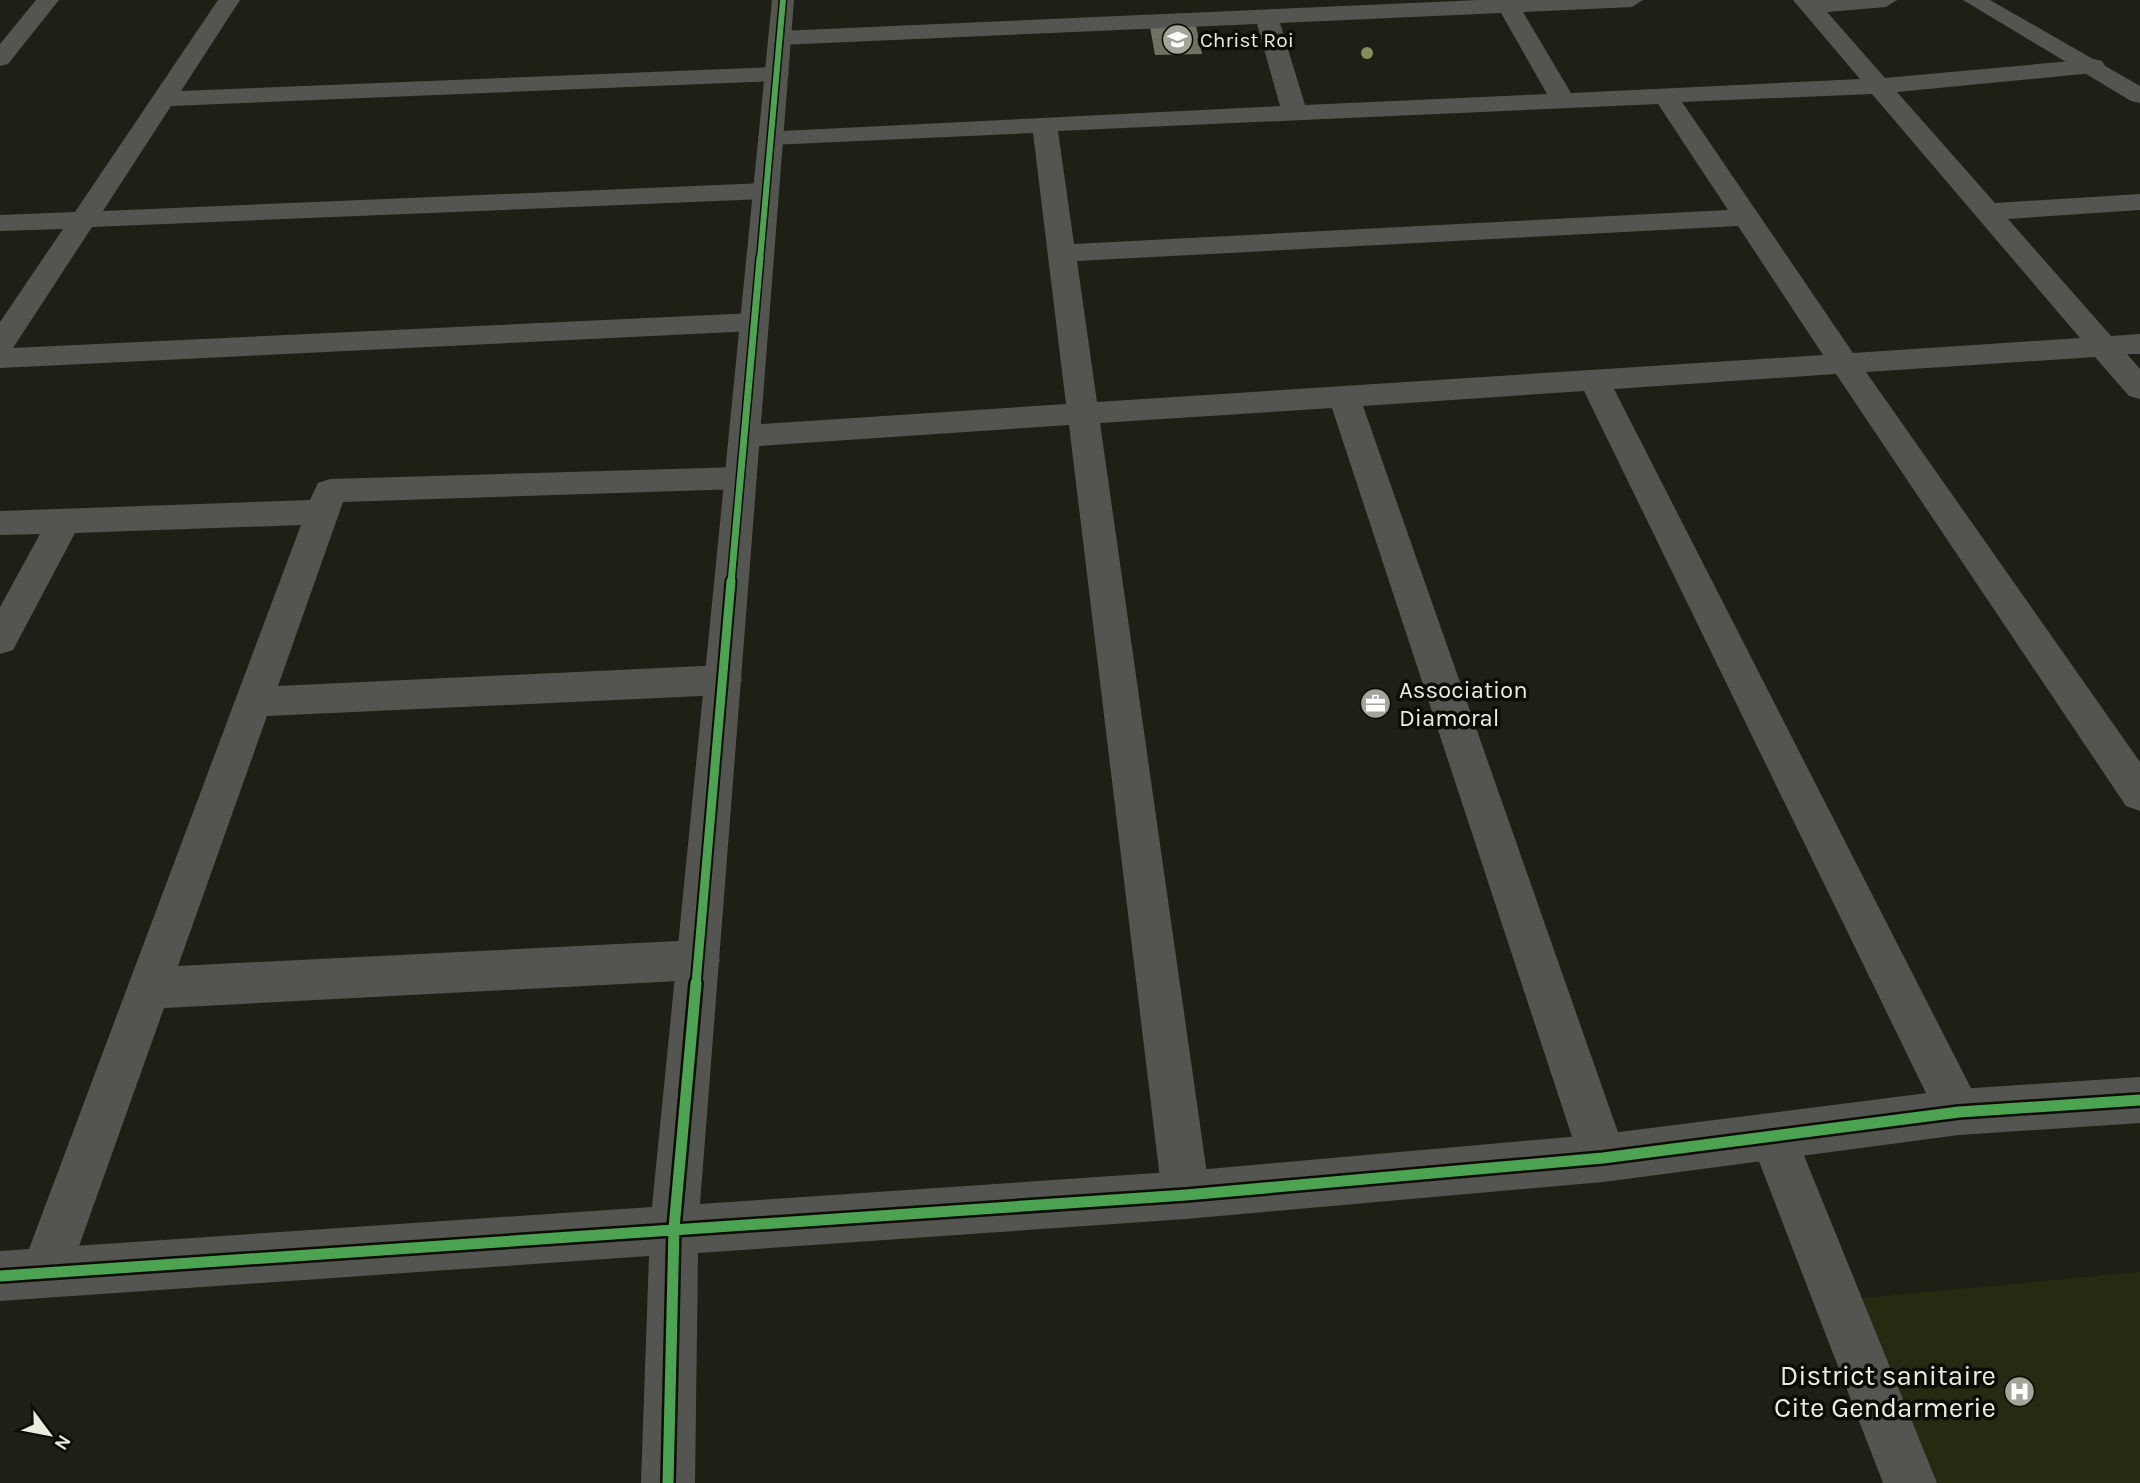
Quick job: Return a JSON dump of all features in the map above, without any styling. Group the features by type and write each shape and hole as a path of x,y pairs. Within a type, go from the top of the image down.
{"street":[{"path":"0,59 48,0"},
{"path":"0,345 229,0"},
{"path":"668,1483 674,1228 783,0"},
{"path":"780,38 1267,18 1313,8 1509,7 1632,0"},
{"path":"1807,3 1886,0"},
{"path":"1975,0 2136,89"},
{"path":"1807,3 2140,389"},
{"path":"1509,7 1564,101"},
{"path":"1267,18 1295,114"},
{"path":"771,137 1878,86 2093,66"},
{"path":"164,99 776,74"},
{"path":"1666,97 1749,217 1844,363 2140,794"},
{"path":"1045,126 1186,1195"},
{"path":"0,223 766,191"},
{"path":"1988,212 2140,202"},
{"path":"1062,253 1749,217"},
{"path":"0,358 754,322"},
{"path":"745,436 2140,344"},
{"path":"1594,380 1959,1112"},
{"path":"1344,397 1603,1158"},
{"path":"741,478 330,491 149,988 23,1275 674,1228 1186,1195 1603,1158 1959,1112 2140,1100"},
{"path":"0,523 323,512"},
{"path":"0,640 64,521"},
{"path":"254,702 723,680"},
{"path":"149,988 698,960"},
{"path":"1773,1138 1910,1483"}],"shaded area":[{"name":"District sanitaire Cite Gendarmerie","path":"2140,1272 2140,1483 1933,1483 1861,1298"}],"building":[{"path":"1196,26 1202,54 1155,55 1150,27"}],"cycle path":[{"path":"668,1483 674,1228 783,0"},
{"path":"0,1276 1186,1195 1603,1158 1959,1112 2140,1100"}],"place":[{"name":"Christ Roi","path":"1177,40"},
{"name":"Association Diamoral","path":"1376,704"},
{"name":"District sanitaire Cite Gendarmerie","path":"2019,1391"}]}
